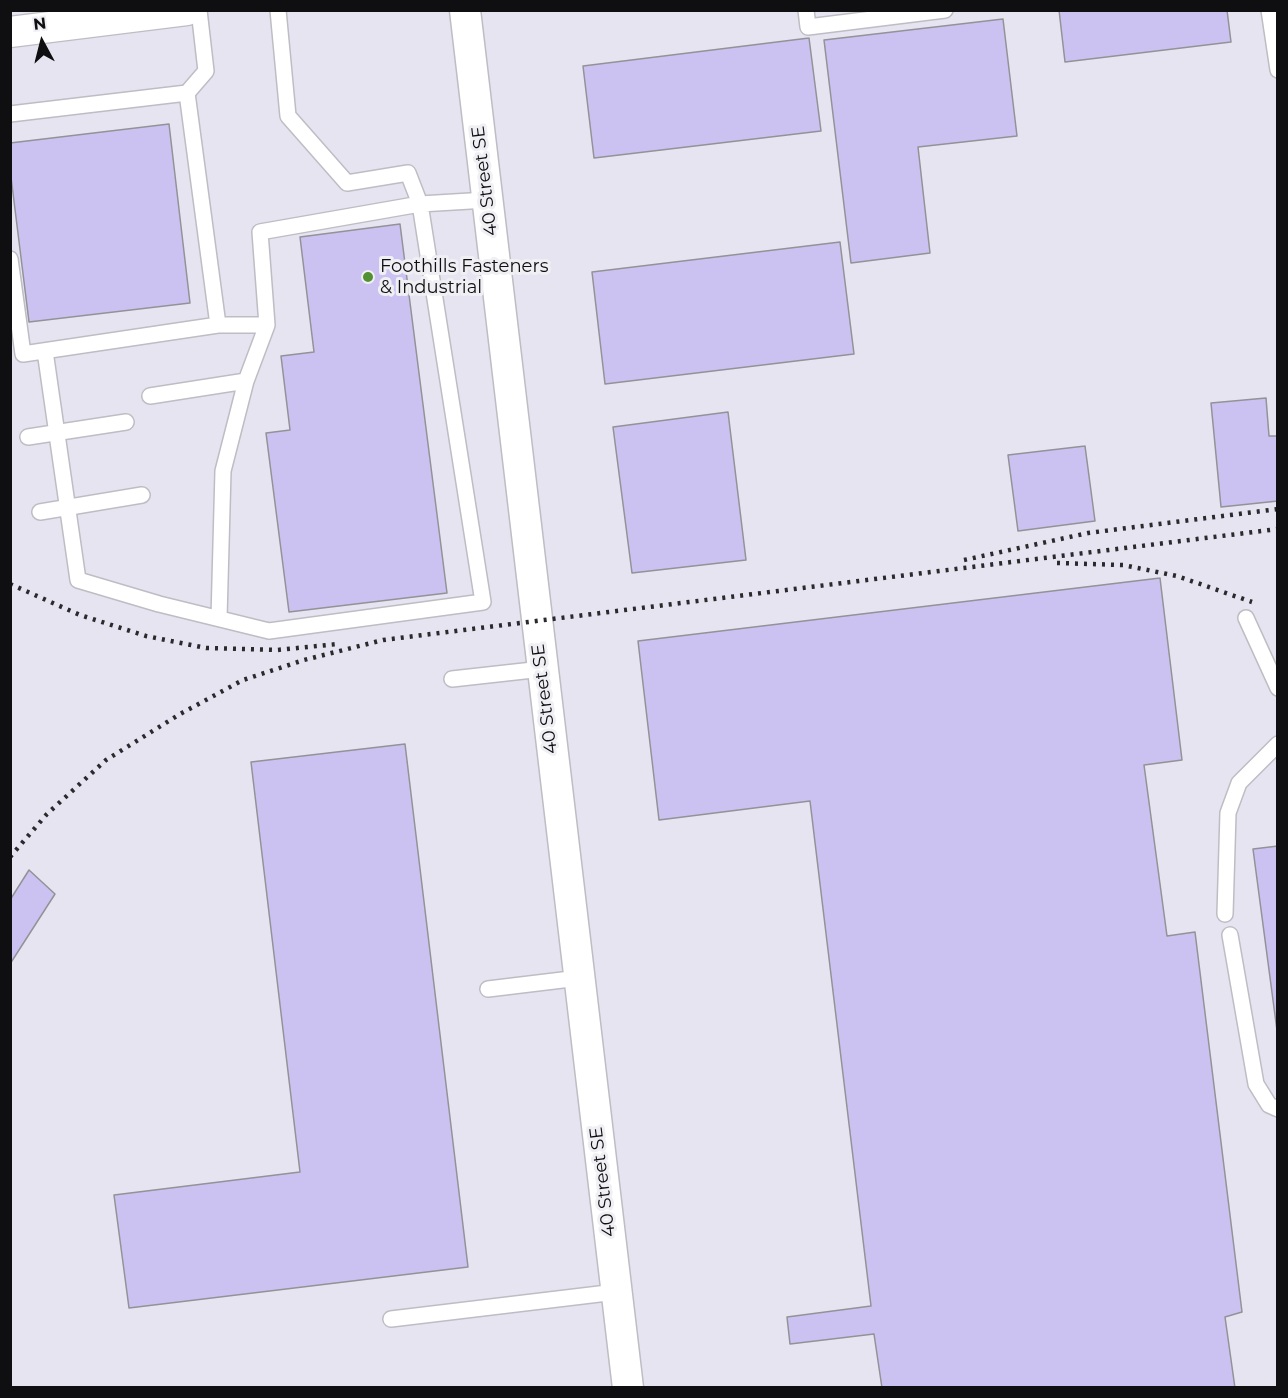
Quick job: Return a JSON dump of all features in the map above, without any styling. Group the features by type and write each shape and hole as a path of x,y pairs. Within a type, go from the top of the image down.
{"street":[{"path":"10,32 117,15 188,10"},
{"name":"40 Street SE","path":"465,10 628,1388"}],"lane":[{"path":"10,114 187,93 206,71 199,10"},
{"path":"45,351 78,580 159,604 269,631 483,602 420,204 408,173 347,183 288,116 279,10"},
{"path":"806,10 808,27 945,10"},
{"path":"1269,10 1278,70"},
{"path":"187,93 218,325"},
{"path":"219,618 223,471 246,381 267,325 260,232 420,204 487,200"},
{"path":"10,259 23,354 218,325 267,325"},
{"path":"150,396 246,381"},
{"path":"28,437 126,422"},
{"path":"40,513 142,495"},
{"path":"1246,618 1278,688"},
{"path":"452,679 542,669"},
{"path":"1226,914 1228,813 1239,783 1278,744"},
{"path":"1230,935 1256,1084 1269,1105 1278,1109"},
{"path":"488,989 579,978"},
{"path":"391,1319 616,1292"}],"shaded area":[{"path":"11,11 1277,11 1277,1387 11,1387"}],"building":[{"path":"1059,10 1227,10 1231,42 1065,62"},
{"path":"1003,19 1017,136 918,147 930,253 851,263 824,40"},
{"path":"809,38 821,131 594,158 583,66"},
{"path":"169,124 190,303 29,322 10,169 10,143"},
{"path":"400,224 447,593 289,612 266,433 290,430 281,356 314,352 300,237"},
{"path":"840,242 854,354 605,384 592,272"},
{"path":"1266,398 1269,436 1278,436 1278,501 1221,507 1211,403"},
{"path":"728,412 746,560 632,573 613,427"},
{"path":"1085,446 1095,521 1018,531 1008,455"},
{"path":"1160,578 1182,760 1144,765 1167,936 1195,932 1242,1312 1225,1317 1235,1388 882,1388 874,1334 790,1344 787,1317 871,1306 810,801 659,820 638,641"},
{"path":"405,744 468,1267 129,1308 114,1195 300,1172 251,762"},
{"path":"1278,846 1278,1038 1253,849"},
{"path":"29,870 55,894 10,964 10,900"}],"railway":[{"path":"964,560 1088,533 1278,509"},
{"path":"10,857 47,814 106,760 180,714 243,680 304,660 383,640 1278,529"},
{"path":"1057,563 1123,565 1177,576 1252,602"},
{"path":"10,584 80,615 146,636 206,648 277,650 338,644"}],"place":[{"name":"Foothills Fasteners & Industrial","path":"368,277"}]}
